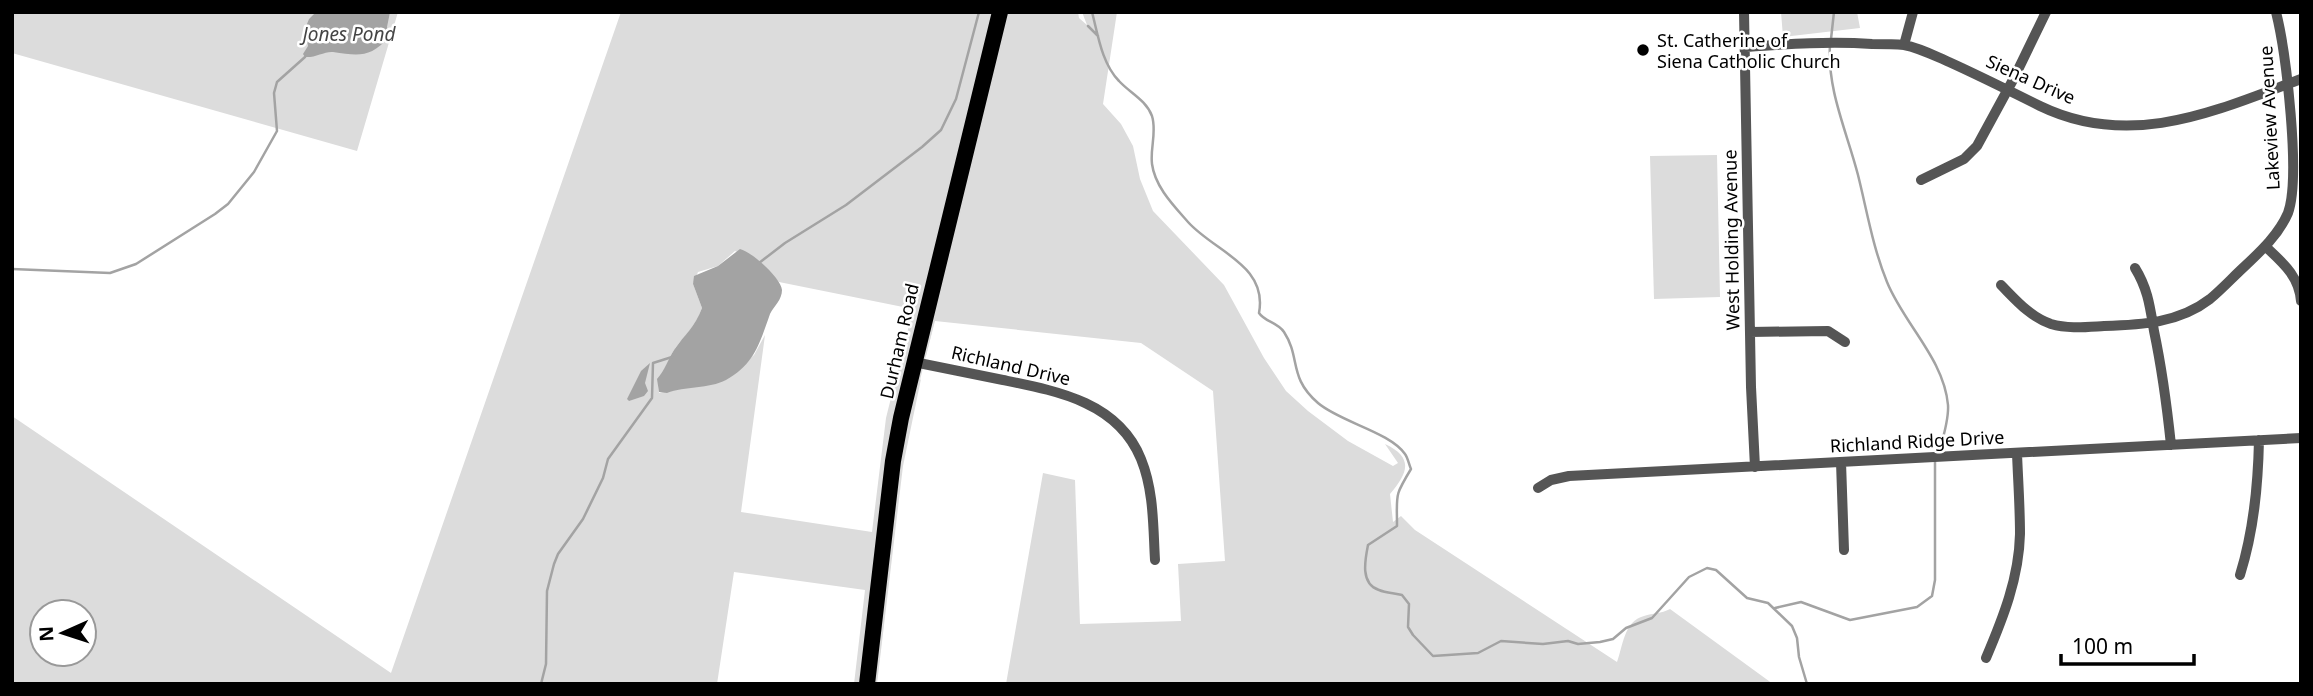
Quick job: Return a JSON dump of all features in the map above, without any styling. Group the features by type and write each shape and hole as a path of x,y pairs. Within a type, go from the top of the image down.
{"main road":[{"name":"Durham Road","path":"867,684 893,461 914,362 1000,12"}],"street":[{"name":"West Holding Avenue","path":"1744,12 1755,467"},
{"path":"1903,45 1913,12"},
{"path":"1921,180 1964,159 1978,146 2046,12"},
{"name":"Lakeview Avenue","path":"2001,285 2031,313 2049,323 2071,327 2153,323 2172,318 2209,300 2266,247 2287,214 2292,193 2287,84 2276,12"},
{"name":"Siena Drive","path":"1745,47 1842,42 1903,45 1923,51 2070,117 2100,124 2133,126 2186,120 2301,79"},
{"path":"2266,247 2290,270 2300,287 2301,301"},
{"path":"2135,268 2145,284 2153,323 2171,445"},
{"path":"1750,332 1828,331 1845,342"},
{"name":"Richland Drive","path":"914,362 1071,396 1109,416 1128,437 1140,457 1148,479 1155,560"},
{"name":"Richland Ridge Drive","path":"1538,488 1551,480 1569,476 2301,438"},
{"path":"2241,575 2249,546 2257,494 2259,440"},
{"path":"1986,658 2002,620 2016,570 2020,536 2017,453"},
{"path":"1841,462 1844,550"}],"shaded area":[{"path":"12,12 398,12 357,151 12,53"},
{"path":"621,12 993,12 895,418 861,684 854,684 865,590 734,572 717,684 12,684 12,416 391,673","holes":["735,251 760,262 779,282 913,309 886,418 872,532 741,512 765,335 754,355 725,380 659,393 658,379 702,308 693,284 698,272 718,266"]},
{"path":"1005,12 1078,12 1079,18 1087,25 1082,12 1117,12 1103,104 1121,124 1133,146 1140,179 1153,211 1224,285 1264,358 1286,391 1348,441 1393,466 1398,463 1385,444 1401,455 1404,473 1390,494 1393,522 1401,516 1415,530 1617,662 1625,635 1632,623 1644,616 1670,609 1773,684 1006,684 1043,473 1075,480 1080,624 1181,621 1178,564 1225,561 1213,391 1141,343 935,321 926,356 924,342"},
{"path":"1781,12 1857,12 1860,28 1783,37"},
{"path":"1717,155 1720,297 1654,299 1650,156"},
{"path":"921,379 903,466 877,684 872,684 898,467 916,384"}],"water":[{"name":"Jones Pond","path":"316,12 390,12 387,27 389,37 376,49 364,54 330,52 305,57 303,54 308,46 305,29"},
{"path":"740,249 765,266 777,279 782,290 755,352 736,374 719,383 667,393 659,392 657,379 702,308 693,284 694,276 718,266"},
{"path":"650,363 645,383 648,391 644,396 629,401 627,399 641,371"}],"waterway":[{"path":"759,263 785,243 846,205 941,130 956,99 979,12"},
{"path":"1092,12 1108,66 1119,81 1146,105 1152,116 1152,164 1157,181 1166,196 1199,233 1248,271 1256,283 1260,297 1259,313 1284,332 1302,385 1309,394 1327,410 1388,439 1406,456 1411,469 1398,496 1397,526 1368,545 1365,571 1373,587 1402,595 1409,604 1408,627 1433,656 1478,653 1501,641 1543,644 1568,641 1578,644 1613,639 1626,628 1652,618 1689,577 1707,568 1716,570 1747,598 1768,603 1792,626 1807,684"},
{"path":"1831,39 1834,12"},
{"path":"1088,26 1098,36"},
{"path":"1830,45 1835,95 1882,269 1894,297 1931,357 1945,388 1948,417 1939,452"},
{"path":"12,269 110,273 136,264 215,214 228,204 254,172 277,131 274,93 277,82 305,57"},
{"path":"541,684 546,664 547,591 558,554 583,519 603,478 608,459 652,398 653,363 672,357"},
{"path":"1775,608 1801,602 1850,620 1917,607 1932,596 1935,580 1935,462"}],"place":[{"name":"St. Catherine of Siena Catholic Church","path":"1643,50"}]}
